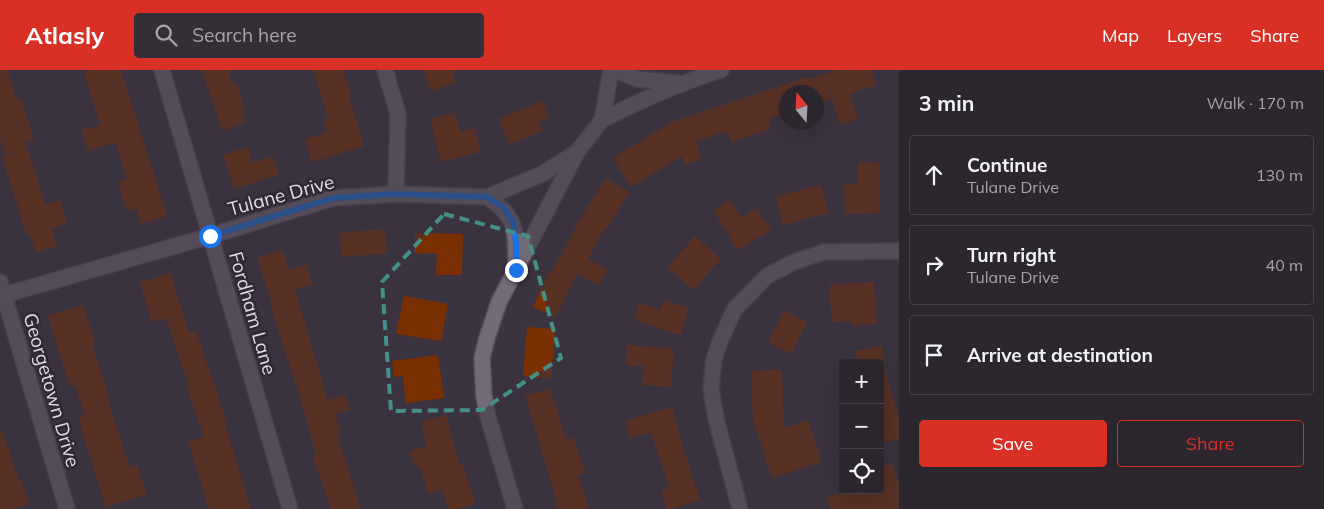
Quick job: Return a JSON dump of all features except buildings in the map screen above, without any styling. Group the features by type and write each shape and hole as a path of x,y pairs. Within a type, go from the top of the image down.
{"street":[{"name":"Fordham Lane","path":"162,70 290,509"},
{"path":"384,70 398,114 396,194"},
{"path":"602,120 613,70 637,79 681,83"},
{"path":"515,509 484,397 482,358 492,321 577,152 602,120 681,83 721,70"},
{"name":"Tulane Drive","path":"2,288 210,236 333,198 396,194 488,197 542,174 577,152"},
{"path":"488,197 503,207 514,223 516,270"},
{"path":"740,509 716,419 711,389 714,359 734,310 767,276 794,262 824,252 899,251"},
{"name":"Georgetown Drive","path":"2,288 66,509"}],"highlighted area":[{"path":"444,214 528,236 561,358 482,410 391,411 382,282"}],"route":[{"path":"210,236 333,198 396,194 488,197 503,207 514,223 516,270"}]}
